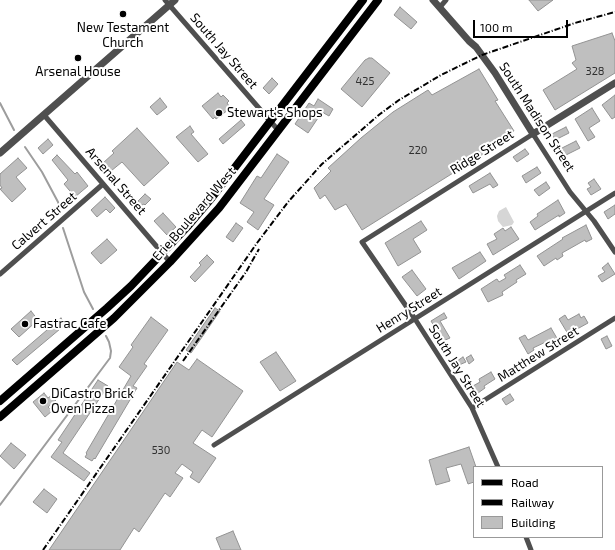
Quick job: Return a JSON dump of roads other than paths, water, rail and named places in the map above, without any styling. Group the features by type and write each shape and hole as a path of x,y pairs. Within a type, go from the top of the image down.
{"main road":[{"name":"Erie Boulevard West","path":"0,402 107,308 163,252 210,200 363,0"},
{"name":"Erie Boulevard West","path":"2,412 114,318 170,262 219,208 378,0"}],"street":[{"name":"South Madison Street","path":"433,0 476,47 495,73 570,192 586,211 615,252"},
{"path":"440,8 446,0"},
{"name":"South Jay Street","path":"170,1 278,130"},
{"path":"0,153 170,1"},
{"name":"Ridge Street","path":"362,242 615,83"},
{"name":"Arsenal Street","path":"44,115 170,262"},
{"name":"Calvert Street","path":"0,274 103,184"},
{"name":"Henry Street","path":"214,445 615,193"},
{"name":"South Jay Street","path":"362,242 415,318 472,408 498,466"},
{"name":"Matthew Street","path":"472,408 615,318"},
{"path":"526,538 531,550"}],"waterway":[{"path":"0,103 14,130"},
{"path":"25,147 42,172 58,202 61,212"},
{"path":"63,228 84,292 93,309"},
{"path":"0,505 110,358 111,351 106,336"}],"railway":[{"path":"43,550 257,243 288,202 322,164 380,114 399,100 441,75 482,55 575,23 615,12"},
{"path":"183,361 246,272 259,249"}],"place":[{"name":"New Testament Church","path":"123,14"},
{"name":"Arsenal House","path":"78,58"},
{"name":"Stewart's Shops","path":"219,113"},
{"name":"Fastrac Cafe","path":"25,324"},
{"name":"DiCastro Brick Oven Pizza","path":"43,401"}]}
